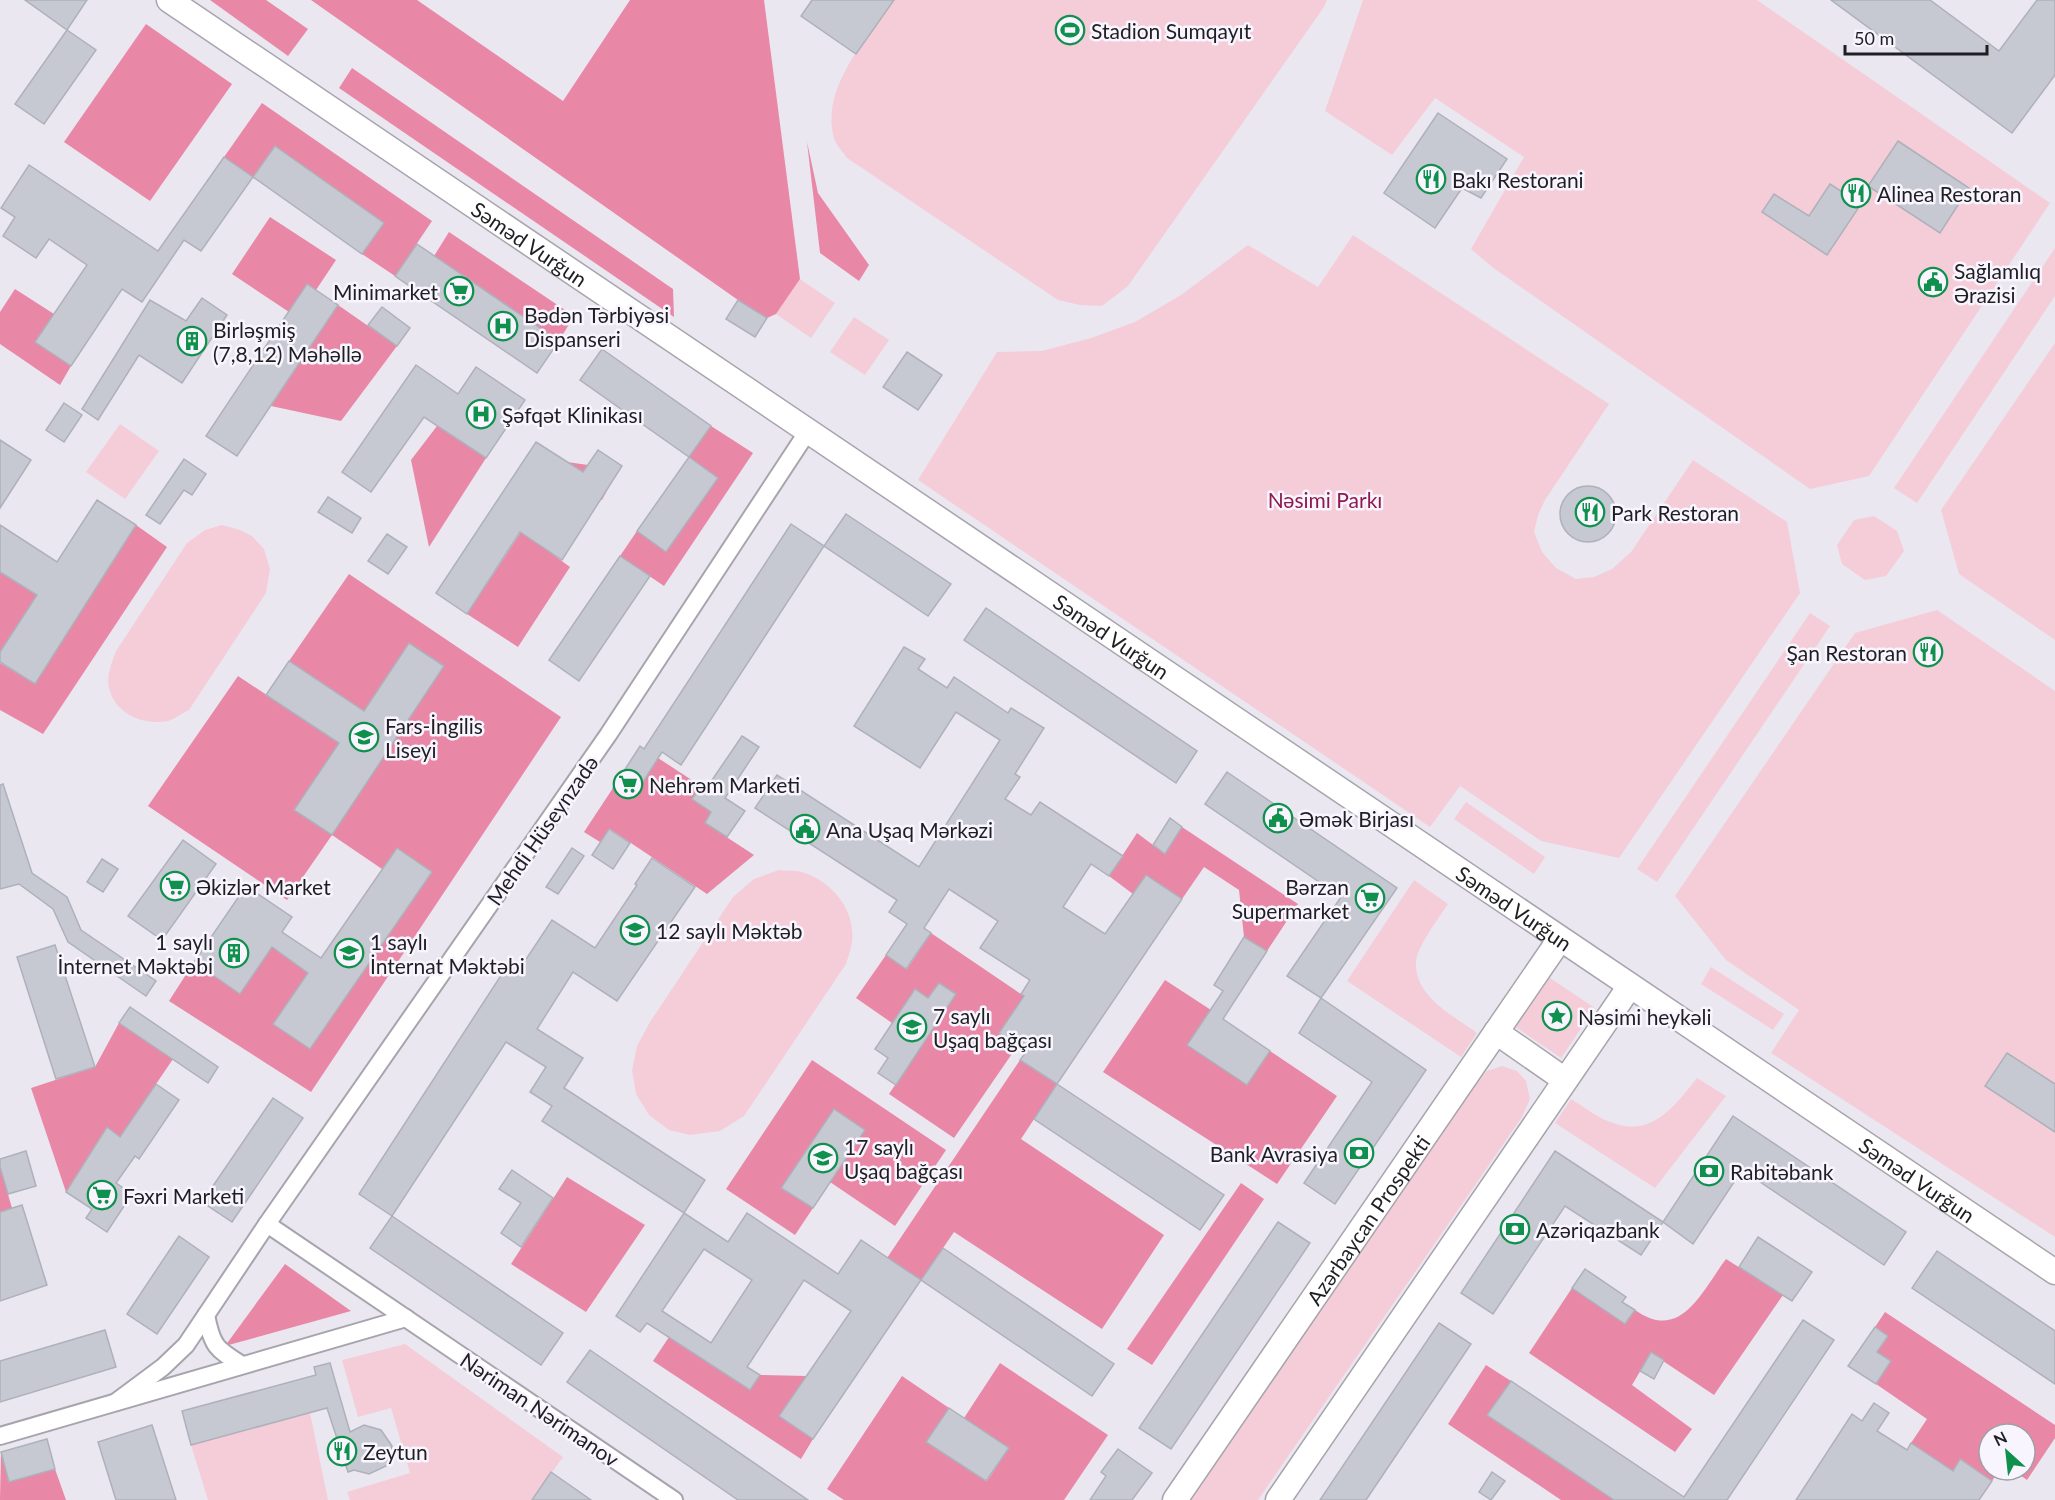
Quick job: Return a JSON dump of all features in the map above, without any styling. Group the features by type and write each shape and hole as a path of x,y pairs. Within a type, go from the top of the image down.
{"main road":[{"name":"Səməd Vurğun","path":"169,0 2055,1272"},
{"name":"Azərbaycan Prospekti","path":"1174,1500 1560,939"},
{"path":"1278,1500 1630,986"},
{"path":"1496,1032 1565,1080"}],"street":[{"name":"Mehdi Hüseynzadə","path":"116,1402 163,1367 186,1345 267,1224 608,735 808,431"},
{"name":"Nəriman Nərimanov","path":"267,1224 674,1500"},
{"path":"206,1316 211,1338 219,1351 242,1365"},
{"path":"0,1436 406,1318"}],"green space":[{"path":"894,0 1327,0 1128,286 1102,306 1080,305 1058,300 847,158 838,146 834,138 831,119 840,82 859,47"},
{"path":"1363,0 1757,0 2050,203 1869,476 1810,489 1492,267 1471,249 1524,157 1435,98 1392,155 1325,111"},
{"name":"Nəsimi Parkı","path":"1353,235 1609,404 1545,500 1538,515 1534,532 1542,552 1556,568 1576,579 1594,577 1612,569 1631,552 1693,460 1787,522 1800,593 1619,858 1541,841 1460,786 1430,827 918,480 997,352 1042,351 1091,338 1135,322 1181,295 1248,245 1318,287"},
{"path":"2055,248 2055,296 1917,503 1894,488"},
{"path":"800,279 835,303 811,338 776,314"},
{"path":"854,317 889,340 865,375 830,352"},
{"path":"2055,343 2055,640 1959,574 1941,510"},
{"path":"120,424 159,451 125,499 86,472"},
{"path":"1874,516 1897,531 1904,551 1886,576 1865,580 1842,564 1837,545 1854,520"},
{"path":"222,525 252,536 264,549 270,569 266,593 189,710 168,721 140,720 124,711 112,697 108,683 116,651 187,543 205,530"},
{"path":"1937,610 2055,691 2055,1237 1771,1053 1799,1010 1726,960 1675,896 1855,633"},
{"path":"1810,613 1830,626 1657,882 1637,869"},
{"path":"1466,802 1545,857 1534,874 1454,819"},
{"path":"779,870 799,871 813,876 832,889 839,898 846,908 852,930 852,945 846,964 744,1116 720,1131 690,1135 669,1130 649,1115 636,1094 632,1070 637,1046 650,1022 733,897 754,879"},
{"path":"1414,880 1448,904 1421,947 1416,961 1417,974 1421,985 1437,1004 1477,1033 1461,1057 1347,981"},
{"path":"1711,967 1784,1014 1773,1030 1701,984"},
{"path":"1547,976 1595,1008 1561,1058 1514,1026"},
{"path":"1502,1066 1517,1071 1526,1081 1530,1099 1522,1117 1258,1500 1190,1500 1474,1085 1487,1071"},
{"path":"1697,1078 1726,1096 1655,1188 1555,1123 1571,1099 1603,1119 1623,1126 1649,1123 1660,1118 1670,1109"},
{"path":"405,1344 563,1457 532,1500 350,1500 347,1492 410,1473 391,1408 358,1417 342,1360"},
{"path":"310,1413 328,1500 208,1500 191,1445"}],"shaded area":[{"path":"210,0 266,0 308,29 288,56"},
{"path":"311,0 417,0 563,101 630,0 764,0 800,279 776,314 767,318 738,300"},
{"path":"146,24 232,84 150,201 64,142"},
{"path":"352,68 673,289 674,317 339,88"},
{"path":"262,103 432,221 395,276 362,254 384,223 275,146 253,177 224,157"},
{"path":"807,142 818,193 869,265 859,281 820,253"},
{"path":"270,217 336,260 316,290 307,284 289,312 232,274"},
{"path":"449,232 574,316 559,341 434,256"},
{"path":"15,289 54,314 35,342 71,366 60,385 0,344 0,312"},
{"path":"338,305 397,346 341,421 271,406"},
{"path":"437,426 486,458 429,547 411,460"},
{"path":"711,426 753,453 664,586 620,556 637,531 667,551 718,478 689,457"},
{"path":"567,462 588,465 612,481 602,500 580,486 540,545 570,567 518,647 467,614"},
{"path":"136,525 167,547 43,734 0,710 0,663 35,684"},
{"path":"0,572 37,595 0,652"},
{"path":"349,574 561,717 311,1092 169,1001 194,962 240,994 272,947 308,973 273,1024 310,1049 432,872 397,848 382,869 332,835 287,900 148,806 238,676 339,743 332,834 444,666 409,643 364,711 289,661"},
{"path":"658,758 701,786 692,799 711,812 705,823 754,855 707,894 610,829 600,842 584,832 613,788 632,799"},
{"path":"1182,827 1298,904 1267,951 1244,937 1239,890 1204,867 1182,899 1146,875 1133,894 1109,876 1137,833 1165,854"},
{"path":"931,933 1043,1009 1013,1012 999,1033 1018,1045 954,1138 889,1094 956,994 939,983 928,998 915,989 892,1023 856,998 886,955 907,969"},
{"path":"1165,980 1211,1010 1188,1045 1270,1051 1337,1096 1277,1184 1103,1072"},
{"path":"119,1023 173,1059 120,1137 107,1127 66,1192 31,1088 95,1067"},
{"path":"812,1060 946,1150 895,1226 830,1182 782,1188 813,1208 795,1235 726,1189"},
{"path":"1020,1060 1057,1084 1021,1139 1164,1235 1102,1329 954,1232 921,1280 887,1258"},
{"path":"0,1167 12,1208 0,1212"},
{"path":"567,1177 645,1225 586,1312 511,1264"},
{"path":"1241,1183 1264,1199 1152,1365 1127,1349"},
{"path":"1726,1259 1783,1295 1714,1395 1651,1353 1632,1385 1692,1429 1675,1452 1529,1353 1572,1288 1625,1324 1635,1310 1651,1319 1665,1320 1678,1317 1689,1309"},
{"path":"285,1264 351,1311 225,1346"},
{"path":"1885,1312 2055,1425 2055,1438 2037,1465 2037,1422 1977,1422 1977,1470 1961,1459 1953,1471 1911,1443 1927,1419 1876,1384 1891,1361 1877,1352 1888,1336 1875,1327"},
{"path":"669,1337 750,1390 760,1375 807,1376 779,1416 813,1439 801,1459 653,1361"},
{"path":"1000,1363 1108,1435 1064,1500 844,1500 827,1489 902,1376 949,1408 927,1442 987,1481 1009,1448 964,1418"},
{"path":"1486,1365 1511,1381 1488,1415 1614,1500 1561,1500 1448,1424"},
{"path":"1,1452 10,1481 55,1469 66,1500 0,1500"}],"building":[{"path":"25,0 87,0 67,30"},
{"path":"812,0 894,0 856,54 801,16"},
{"path":"1831,0 1930,0 1999,51 2037,0 2055,0 2055,75 2012,133"},
{"path":"67,30 96,50 44,124 15,104"},
{"path":"1438,113 1507,159 1481,198 1462,188 1435,228 1384,193"},
{"path":"1898,141 1969,188 1940,233 1868,186"},
{"path":"275,146 384,223 362,254 253,177"},
{"path":"224,157 253,177 201,251 184,240 142,302 122,289 71,366 35,342 87,265 49,239 36,258 3,236 15,217 1,208 29,165 158,251"},
{"path":"1830,184 1861,204 1827,255 1762,212 1774,194 1809,216"},
{"path":"417,244 559,341 537,373 395,276"},
{"path":"307,284 338,305 237,456 206,436"},
{"path":"202,298 227,315 182,383 139,355 98,420 82,409 150,300 186,321"},
{"path":"738,300 767,318 755,337 726,319"},
{"path":"382,307 410,328 397,346 368,325"},
{"path":"602,349 711,426 689,457 580,380"},
{"path":"907,352 942,375 918,410 883,387"},
{"path":"416,365 458,394 476,367 525,400 486,458 424,417 371,492 342,472"},
{"path":"64,403 82,415 64,442 46,430"},
{"path":"0,440 31,460 0,508"},
{"path":"536,442 583,472 598,450 622,466 562,560 520,532 467,614 436,593"},
{"path":"689,457 718,478 666,552 637,531"},
{"path":"184,459 206,474 192,495 184,490 160,524 146,515"},
{"path":"1588,486 1599,488 1608,494 1614,503 1616,514 1614,525 1608,534 1599,540 1588,542 1577,540 1568,534 1562,525 1560,514 1562,503 1568,494 1577,488"},
{"path":"328,497 361,518 352,533 318,512"},
{"path":"97,500 136,525 35,684 0,662 0,652 37,595 0,572 0,525 57,562"},
{"path":"846,514 951,584 928,616 824,546"},
{"path":"791,524 824,546 681,765 662,752 632,799 613,788 640,746 644,749"},
{"path":"387,534 407,547 388,574 368,561"},
{"path":"620,556 650,576 579,681 549,660"},
{"path":"986,608 1197,751 1176,783 964,640"},
{"path":"409,643 444,666 332,835 294,810 339,743 266,695 289,661 364,711"},
{"path":"904,647 925,659 918,669 947,688 954,677 1008,713 1011,708 1044,728 1015,774 1020,777 1005,799 1031,815 1040,802 1123,856 1109,876 1091,864 1063,907 1105,934 1146,875 1182,899 1057,1084 1020,1060 1027,1051 999,1033 1024,996 1021,994 1030,980 980,948 998,921 949,889 924,928 931,933 906,969 886,955 907,924 889,912 897,900 755,808 777,775 919,867 1000,740 956,712 920,768 854,726"},
{"path":"742,736 759,747 725,798 745,811 727,837 705,823 711,812 692,799 703,783 708,786"},
{"path":"1227,772 1397,888 1321,998 1287,976 1341,897 1205,804"},
{"path":"3,784 32,873 67,897 81,930 156,981 146,996 68,942 53,909 19,884 0,889 0,785"},
{"path":"1170,818 1182,827 1165,854 1153,845"},
{"path":"609,829 630,843 613,869 592,855"},
{"path":"183,840 216,864 162,940 128,916"},
{"name":"1 saylı İnternet Məktəbi","path":"397,848 432,872 310,1049 273,1024 308,973 272,947 240,994 194,962 246,886 292,917 282,932 321,958"},
{"path":"572,848 584,856 558,894 546,887"},
{"path":"652,858 695,887 617,1001 573,972 537,1029 583,1058 564,1088 705,1180 684,1213 542,1121 552,1106 530,1092 546,1067 506,1042 392,1216 359,1194 511,960 521,967 552,920 595,948"},
{"path":"102,859 118,869 103,892 87,882"},
{"path":"1244,937 1267,951 1223,1019 1270,1051 1247,1085 1187,1045 1223,991 1214,985"},
{"path":"55,945 95,1067 56,1079 17,957"},
{"path":"939,983 956,994 896,1085 878,1073 888,1058 875,1049 915,989 928,998"},
{"path":"1321,998 1426,1070 1335,1204 1304,1183 1372,1082 1299,1033"},
{"path":"130,1007 218,1067 208,1083 119,1023"},
{"path":"2007,1053 2055,1084 2055,1132 1985,1086"},
{"path":"156,1084 179,1100 139,1159 135,1156 116,1183 132,1194 107,1232 86,1218 92,1209 66,1192 107,1127 120,1137"},
{"path":"1057,1084 1224,1195 1200,1230 1034,1119"},
{"path":"273,1098 303,1118 232,1222 202,1202"},
{"path":"834,1109 865,1130 813,1208 781,1188"},
{"path":"1733,1116 1906,1232 1884,1265 1742,1170 1693,1244 1663,1222"},
{"path":"26,1151 36,1186 8,1194 0,1159"},
{"path":"1555,1151 1663,1222 1641,1255 1565,1206 1493,1314 1461,1293"},
{"path":"512,1170 553,1198 521,1247 501,1233 521,1203 499,1189"},
{"path":"22,1205 47,1285 0,1301 0,1212"},
{"path":"684,1213 728,1242 747,1213 838,1274 861,1240 921,1280 813,1439 779,1416 851,1311 804,1280 747,1367 760,1375 750,1390 647,1323 640,1332 616,1316","holes":["704,1249 752,1280 711,1343 662,1311"]},
{"path":"392,1216 563,1333 541,1365 370,1248"},
{"path":"1278,1222 1310,1243 1171,1449 1139,1428"},
{"path":"179,1236 209,1257 157,1334 127,1314"},
{"path":"1758,1237 1812,1272 1792,1301 1739,1267"},
{"path":"943,1248 1114,1364 1092,1396 921,1280"},
{"path":"1937,1251 2055,1331 2055,1384 1912,1288"},
{"path":"1585,1269 1626,1297 1622,1302 1635,1310 1625,1324 1572,1288"},
{"path":"1803,1320 1834,1340 1727,1500 1614,1500 1487,1415 1511,1381 1684,1497"},
{"path":"1439,1323 1471,1344 1366,1500 1320,1500"},
{"path":"1875,1327 1888,1336 1877,1352 1891,1361 1876,1384 1848,1366"},
{"path":"105,1330 116,1367 0,1402 0,1361"},
{"path":"590,1350 808,1500 738,1500 567,1382"},
{"path":"1651,1352 1664,1360 1654,1379 1640,1371"},
{"path":"330,1363 350,1432 364,1425 381,1430 392,1446 386,1466 369,1474 354,1470 348,1472 327,1408 191,1445 182,1411 316,1375 314,1367"},
{"path":"1874,1403 1889,1413 1877,1431 1907,1450 1911,1443 1953,1471 1960,1459 1977,1471 1977,1482 1991,1482 1979,1500 1796,1500 1852,1414 1862,1421"},
{"path":"949,1408 1009,1448 986,1481 926,1442"},
{"path":"152,1425 176,1500 116,1500 98,1442"},
{"path":"47,1439 55,1469 9,1482 1,1452"},
{"path":"1118,1449 1152,1473 1132,1500 1090,1500 1106,1476 1101,1472"},
{"path":"551,1472 591,1500 532,1500"},
{"path":"1492,1472 1505,1481 1491,1500 1479,1492"}],"place":[{"name":"Stadion Sumqayıt","path":"1070,30"},
{"name":"Bakı Restorani","path":"1431,179"},
{"name":"Alinea Restoran","path":"1856,193"},
{"name":"Sağlamlıq Ərazisi","path":"1933,282"},
{"name":"Minimarket","path":"459,291"},
{"name":"Bədən Tərbiyəsi Dispanseri","path":"503,326"},
{"name":"Birləşmiş (7,8,12) Məhəllə","path":"192,341"},
{"name":"Şəfqət Klinikası","path":"481,414"},
{"name":"Park Restoran","path":"1590,512"},
{"name":"Şan Restoran","path":"1928,652"},
{"name":"Fars-İngilis Liseyi","path":"364,737"},
{"name":"Nehrəm Marketi","path":"628,784"},
{"name":"Əmək Birjası","path":"1278,818"},
{"name":"Ana Uşaq Mərkəzi","path":"805,829"},
{"name":"Əkizlər Market","path":"175,886"},
{"name":"Bərzan Supermarket","path":"1370,898"},
{"name":"12 saylı Məktəb","path":"635,930"},
{"name":"1 saylı İnternet Məktəbi","path":"234,953"},
{"name":"1 saylı İnternat Məktəbi","path":"349,953"},
{"name":"Nəsimi heykəli","path":"1557,1016"},
{"name":"7 saylı Uşaq bağçası","path":"912,1027"},
{"name":"Bank Avrasiya","path":"1359,1153"},
{"name":"17 saylı Uşaq bağçası","path":"823,1158"},
{"name":"Rabitəbank","path":"1709,1171"},
{"name":"Fəxri Marketi","path":"102,1195"},
{"name":"Azəriqazbank","path":"1515,1229"},
{"name":"Zeytun","path":"342,1451"}]}
